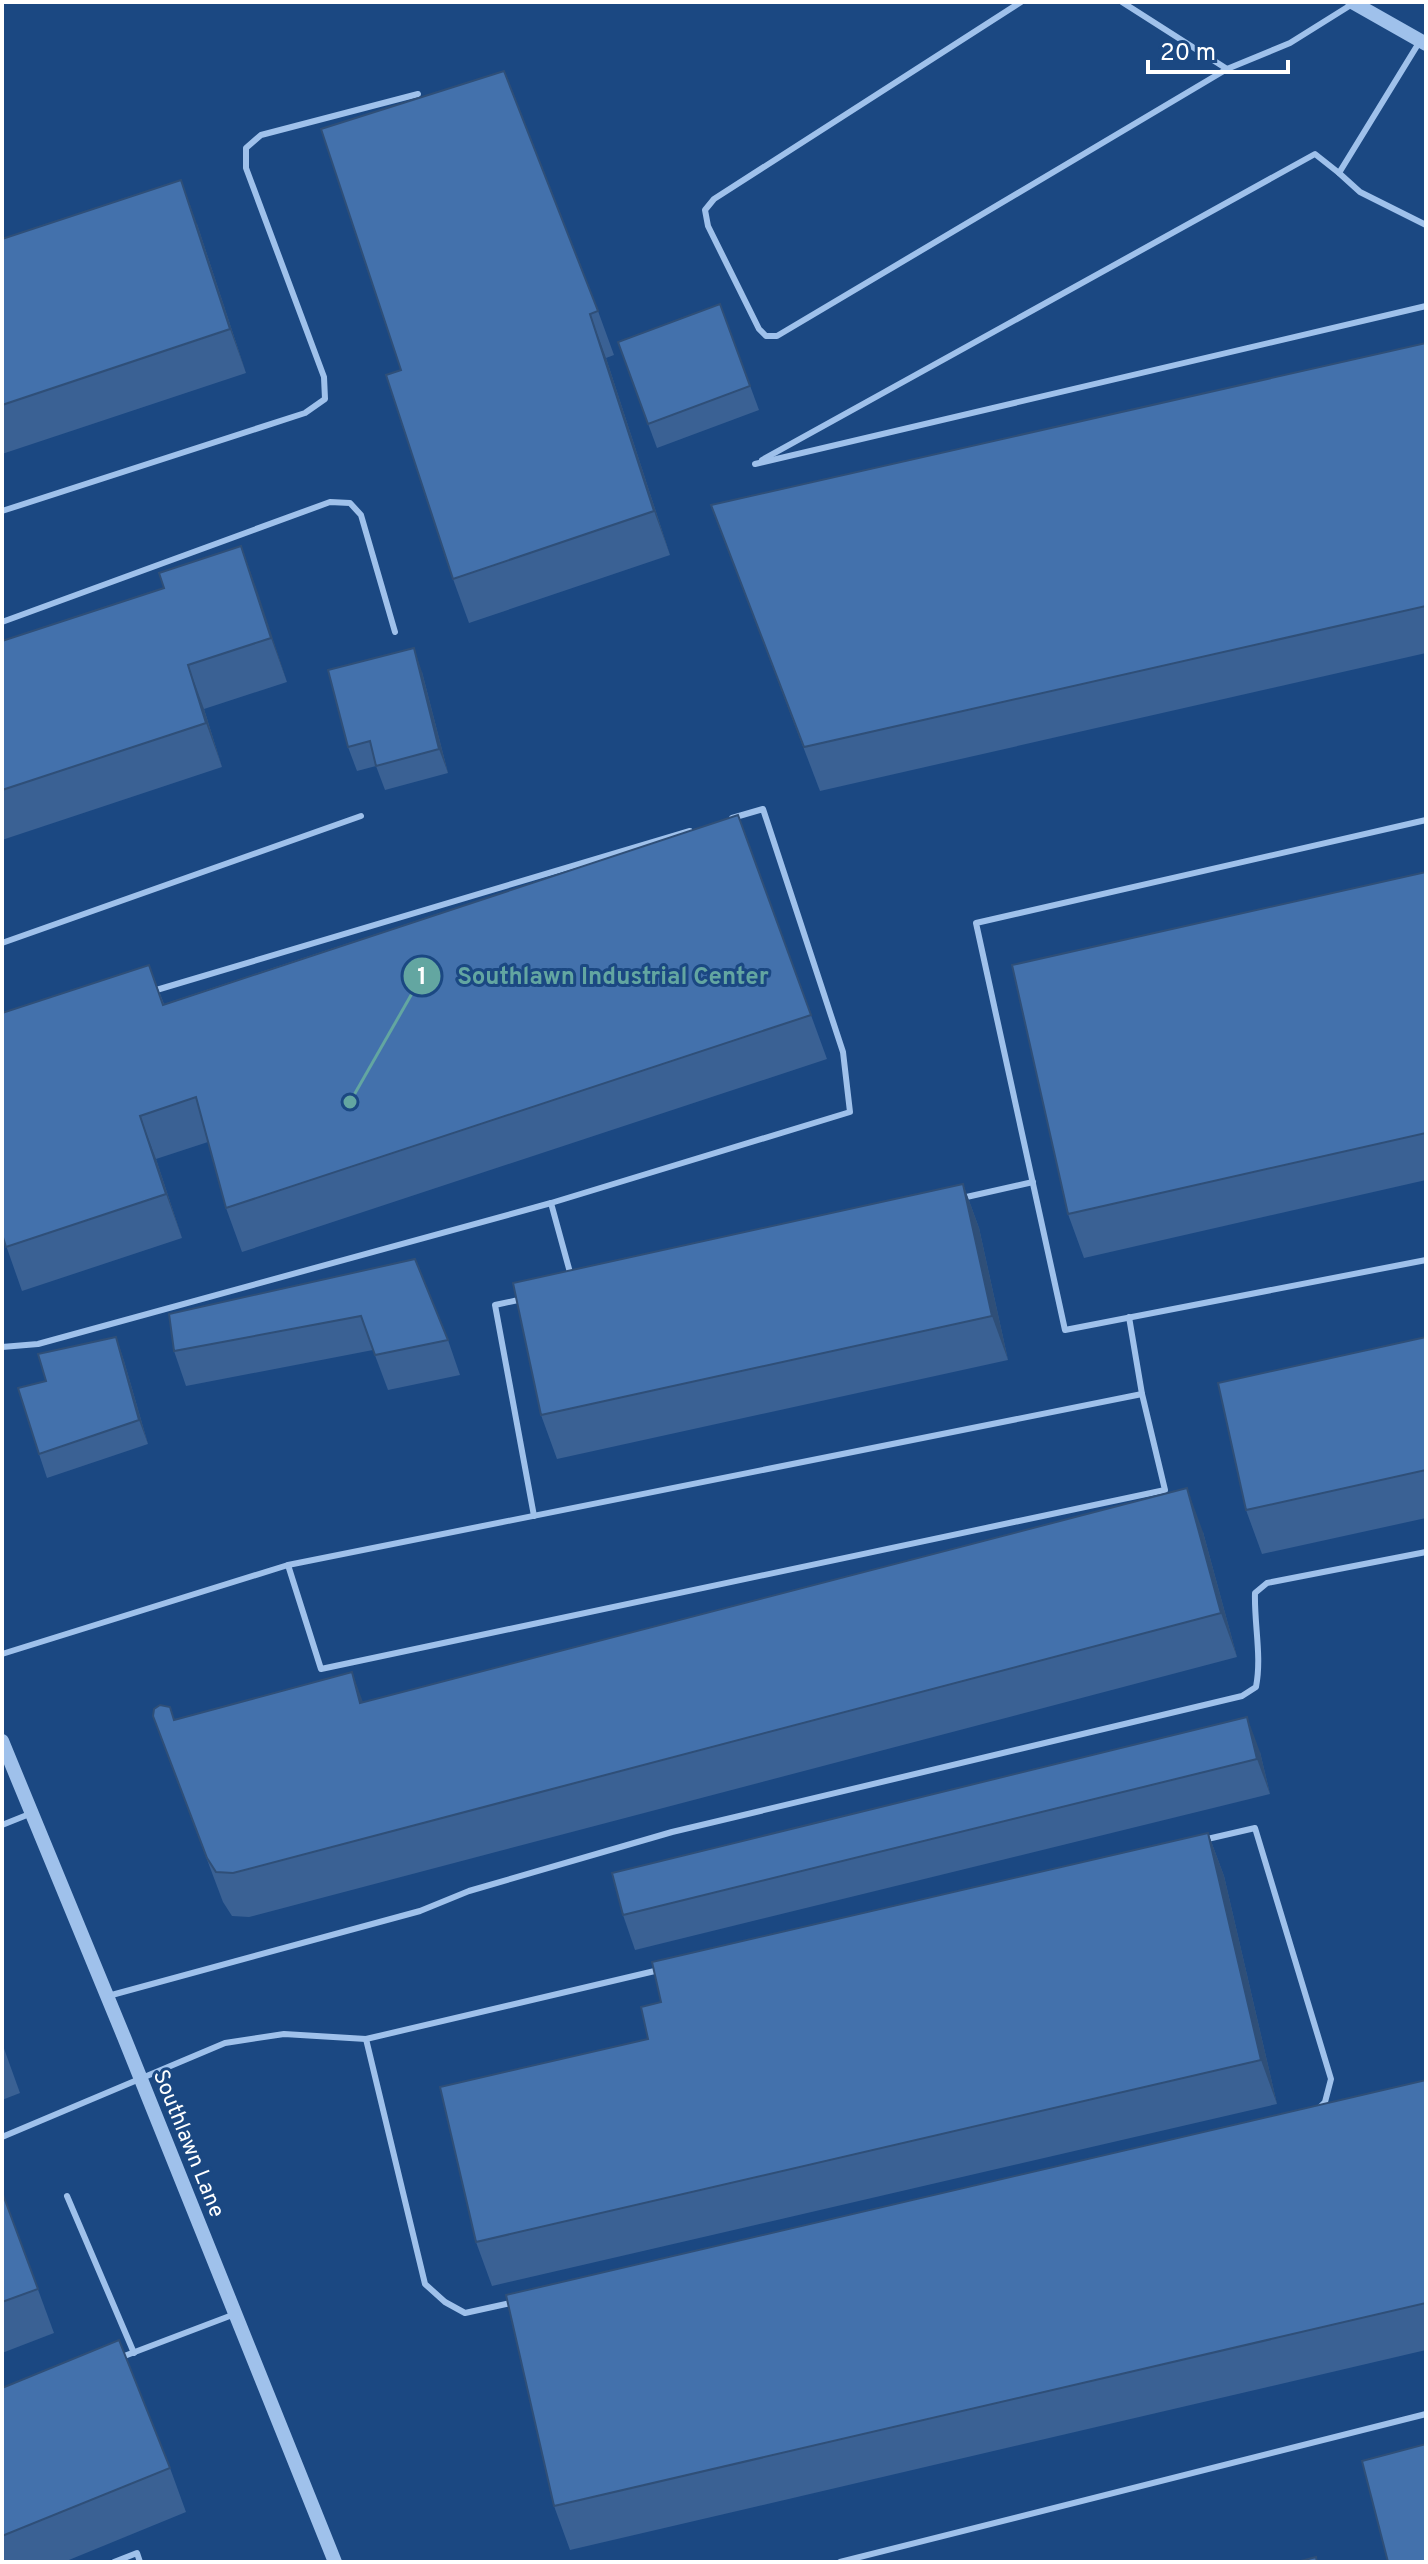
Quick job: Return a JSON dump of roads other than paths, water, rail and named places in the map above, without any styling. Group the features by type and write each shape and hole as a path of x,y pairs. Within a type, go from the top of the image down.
{"street":[{"path":"1353,3 1423,42"},
{"name":"Southlawn Lane","path":"2,1741 335,2562"}],"lane":[{"path":"1021,2 714,199 705,210 708,226 759,329 766,336 777,336 1227,69 1290,43 1353,3"},
{"path":"1122,2 1227,69"},
{"path":"1339,173 1423,42"},
{"path":"2,511 305,413 325,399 324,377 246,168 246,148 261,135 418,94"},
{"path":"1426,225 1360,192 1315,154 755,464 1426,306"},
{"path":"2,622 330,502 350,503 361,515 395,632"},
{"path":"2,1347 38,1344 551,1203 850,1112 843,1052 763,809 718,822"},
{"path":"2,943 361,816"},
{"path":"1426,820 976,923 1065,1330 1426,1260"},
{"path":"143,994 702,827"},
{"path":"959,1199 1033,1182"},
{"path":"551,1203 574,1287"},
{"path":"534,1296 495,1305 534,1516"},
{"path":"288,1565 321,1669 1165,1490 1142,1394 1129,1317"},
{"path":"2,1654 288,1565 1142,1394"},
{"path":"108,1996 420,1911 469,1891 672,1832 1242,1696 1256,1687 1260,1670 1254,1618 1255,1593 1267,1583 1426,1552"},
{"path":"2,1825 32,1813"},
{"path":"1194,1842 1255,1828 1331,2079 1325,2102 1314,2114"},
{"path":"2,2137 225,2043 284,2034 366,2039 673,1966"},
{"path":"366,2039 425,2284 445,2302 465,2313 527,2299"},
{"path":"67,2196 134,2353"},
{"path":"105,2364 235,2314"},
{"path":"840,2562 1426,2414"},
{"path":"114,2562 137,2553 140,2562"}],"place":[{"name":"Southlawn Industrial Center","path":"350,1102"}]}
